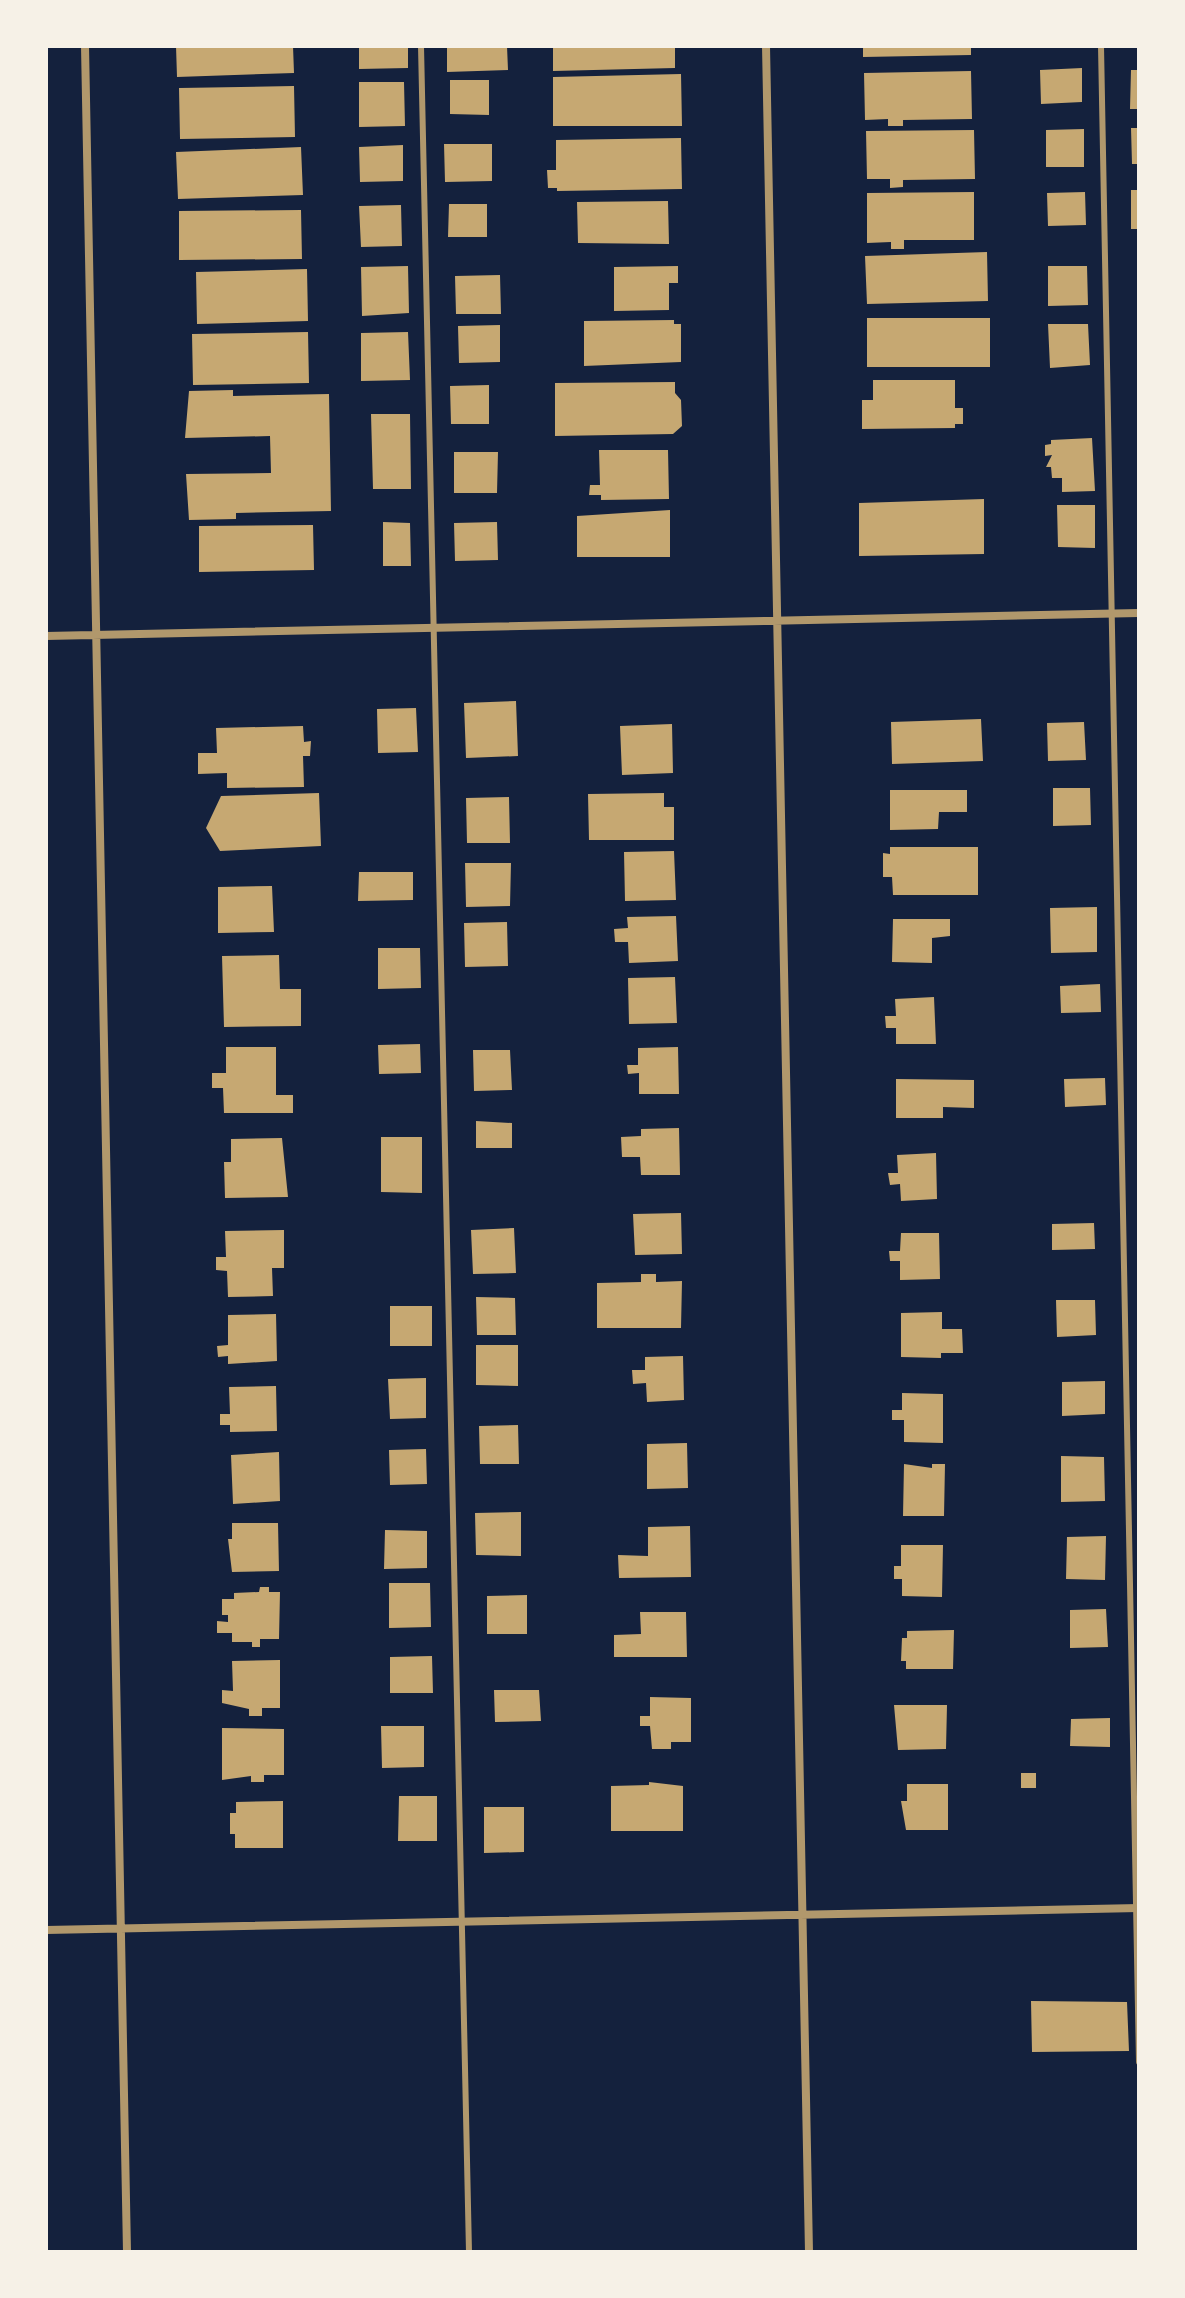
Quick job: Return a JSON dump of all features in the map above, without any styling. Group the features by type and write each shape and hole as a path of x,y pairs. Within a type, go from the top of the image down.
{"street":[{"path":"85,46 127,2252"},
{"path":"766,46 809,2252"},
{"path":"46,636 1139,613"},
{"path":"46,1930 1138,1908"}],"lane":[{"path":"421,46 469,2252"},
{"path":"1101,46 1139,2062"}],"building":[{"path":"176,46 293,46 294,73 177,77"},
{"path":"359,46 408,46 408,68 359,69"},
{"path":"447,46 507,46 508,70 447,72"},
{"path":"553,46 675,46 675,68 553,71"},
{"path":"863,46 971,46 971,55 863,57"},
{"path":"1082,68 1082,102 1041,104 1040,70"},
{"path":"1131,70 1139,70 1139,109 1130,109"},
{"path":"971,71 972,119 903,120 903,126 888,126 888,119 865,120 864,73"},
{"path":"681,74 682,126 553,126 553,77"},
{"path":"450,80 489,80 489,115 450,114"},
{"path":"359,82 404,82 405,126 359,127"},
{"path":"294,86 295,137 180,139 179,88"},
{"path":"1131,128 1139,128 1139,164 1132,164"},
{"path":"1084,129 1084,167 1046,167 1046,130"},
{"path":"974,130 975,179 903,180 903,187 890,188 890,179 867,179 866,131"},
{"path":"681,138 682,189 557,191 557,188 548,188 547,170 556,170 556,140"},
{"path":"444,144 492,144 492,181 445,182"},
{"path":"403,145 403,181 360,182 359,147"},
{"path":"301,147 303,195 178,199 176,152"},
{"path":"1131,190 1139,190 1139,229 1131,229"},
{"path":"974,192 974,240 904,240 904,249 891,249 891,242 867,243 867,193"},
{"path":"1085,192 1086,225 1048,226 1047,193"},
{"path":"668,201 669,244 578,243 577,202"},
{"path":"449,204 487,204 487,237 448,237"},
{"path":"401,205 402,246 361,247 359,206"},
{"path":"301,210 302,259 179,260 179,211"},
{"path":"987,252 988,301 867,304 865,256"},
{"path":"408,266 409,313 362,316 361,267"},
{"path":"678,266 678,283 669,283 669,310 614,311 614,267"},
{"path":"1048,266 1087,266 1088,305 1048,306"},
{"path":"307,269 308,321 197,324 196,272"},
{"path":"500,275 501,314 456,314 455,276"},
{"path":"867,318 990,318 990,367 867,367"},
{"path":"674,320 674,324 681,324 681,362 584,366 584,321"},
{"path":"1048,324 1088,324 1090,365 1050,368"},
{"path":"500,325 500,362 459,363 458,326"},
{"path":"308,332 309,383 193,385 192,334"},
{"path":"408,332 410,380 361,381 361,333"},
{"path":"873,380 955,380 955,408 963,408 963,424 955,424 955,428 862,429 862,400 873,400"},
{"path":"675,382 675,393 681,400 682,426 673,434 555,436 555,383"},
{"path":"489,385 489,424 451,424 450,386"},
{"path":"233,390 233,396 329,394 331,511 236,513 236,519 189,520 186,474 271,473 270,436 185,438 189,391"},
{"path":"371,414 410,414 411,489 373,489"},
{"path":"1092,438 1095,491 1062,492 1062,478 1052,478 1051,467 1046,467 1052,455 1045,456 1045,445 1051,444 1051,440"},
{"path":"599,450 668,450 669,499 601,500 601,495 589,495 590,485 600,485"},
{"path":"454,452 498,452 497,493 454,493"},
{"path":"984,499 984,554 859,556 859,503"},
{"path":"1057,505 1095,505 1095,548 1058,547"},
{"path":"670,510 670,557 577,557 577,516"},
{"path":"383,522 410,523 411,566 383,566"},
{"path":"497,522 498,560 455,561 454,523"},
{"path":"313,525 314,570 199,572 199,526"},
{"path":"516,701 518,756 466,758 464,703"},
{"path":"416,708 418,752 378,753 377,709"},
{"path":"981,719 983,761 892,764 891,722"},
{"path":"1084,722 1086,760 1048,761 1047,723"},
{"path":"672,724 673,773 622,775 620,726"},
{"path":"303,726 304,742 311,741 310,756 303,756 304,787 227,788 227,773 198,774 198,753 217,753 216,728"},
{"path":"1053,788 1090,788 1091,825 1053,826"},
{"path":"890,790 967,790 967,812 939,812 938,829 890,830"},
{"path":"319,793 321,846 220,851 206,828 221,796"},
{"path":"664,793 664,807 674,807 674,840 589,840 588,794"},
{"path":"509,797 510,843 467,843 466,798"},
{"path":"890,847 978,847 978,895 893,895 892,877 883,877 883,853 890,854"},
{"path":"674,851 676,900 625,901 624,852"},
{"path":"465,863 511,863 510,906 466,907"},
{"path":"359,872 413,872 413,900 358,901"},
{"path":"272,886 274,932 218,933 218,887"},
{"path":"1097,907 1097,952 1051,953 1050,908"},
{"path":"676,916 678,961 629,963 628,942 615,942 614,929 628,928 627,917"},
{"path":"893,919 950,919 950,936 932,938 932,963 892,962"},
{"path":"507,922 508,966 465,967 464,923"},
{"path":"378,948 420,948 421,988 378,989"},
{"path":"279,955 280,989 301,989 301,1026 224,1027 222,956"},
{"path":"675,977 677,1023 629,1024 628,978"},
{"path":"1100,984 1101,1012 1061,1013 1060,986"},
{"path":"934,997 936,1044 896,1044 896,1028 886,1028 885,1016 896,1016 895,999"},
{"path":"420,1044 421,1073 379,1074 378,1045"},
{"path":"226,1047 276,1047 276,1095 293,1095 293,1113 224,1113 223,1088 212,1088 212,1073 226,1073"},
{"path":"678,1047 679,1094 639,1094 639,1073 628,1074 627,1065 638,1065 638,1048"},
{"path":"473,1050 510,1050 512,1090 474,1091"},
{"path":"1105,1078 1106,1105 1065,1107 1064,1079"},
{"path":"896,1079 974,1080 974,1108 943,1107 943,1118 896,1118"},
{"path":"476,1121 512,1123 512,1148 476,1148"},
{"path":"679,1128 680,1175 641,1175 640,1157 622,1157 621,1137 641,1136 641,1129"},
{"path":"381,1137 422,1137 422,1193 381,1192"},
{"path":"282,1138 288,1197 225,1198 224,1162 231,1162 231,1139"},
{"path":"936,1153 937,1199 901,1201 900,1184 890,1185 888,1173 898,1173 897,1155"},
{"path":"681,1213 682,1254 635,1255 633,1214"},
{"path":"1094,1223 1095,1249 1052,1250 1052,1224"},
{"path":"514,1228 516,1273 473,1274 471,1230"},
{"path":"284,1230 284,1268 272,1268 273,1296 228,1297 227,1271 216,1270 216,1257 226,1257 225,1231"},
{"path":"901,1233 939,1233 940,1279 900,1280 900,1261 890,1261 889,1251 900,1251"},
{"path":"641,1274 656,1274 656,1282 682,1281 681,1328 597,1328 597,1283 641,1282"},
{"path":"476,1297 515,1298 516,1335 477,1335"},
{"path":"1056,1300 1095,1300 1096,1335 1057,1337"},
{"path":"390,1306 432,1306 432,1346 390,1346"},
{"path":"942,1312 942,1329 962,1329 963,1353 941,1353 941,1358 901,1357 901,1313"},
{"path":"276,1314 277,1361 228,1364 228,1356 218,1357 217,1346 228,1345 228,1315"},
{"path":"476,1345 518,1345 518,1386 476,1385"},
{"path":"683,1356 684,1400 647,1402 646,1383 633,1384 632,1370 645,1370 645,1357"},
{"path":"426,1378 426,1418 390,1419 388,1379"},
{"path":"1105,1381 1105,1414 1062,1416 1062,1382"},
{"path":"276,1386 277,1431 230,1432 230,1425 220,1425 220,1414 230,1414 229,1387"},
{"path":"902,1393 943,1394 943,1443 904,1442 904,1420 892,1420 892,1410 902,1410"},
{"path":"518,1425 519,1464 480,1464 479,1426"},
{"path":"687,1443 688,1488 647,1489 647,1444"},
{"path":"426,1449 427,1484 390,1485 389,1450"},
{"path":"279,1452 280,1501 233,1504 231,1455"},
{"path":"1061,1456 1104,1457 1105,1501 1061,1502"},
{"path":"904,1464 932,1468 932,1464 945,1464 944,1516 903,1516"},
{"path":"521,1512 521,1556 476,1555 475,1513"},
{"path":"232,1523 278,1523 279,1571 232,1572 228,1539 232,1539"},
{"path":"690,1526 691,1577 619,1578 618,1555 648,1556 648,1527"},
{"path":"385,1530 427,1531 427,1568 384,1569"},
{"path":"1106,1536 1105,1580 1066,1579 1067,1537"},
{"path":"901,1545 943,1545 942,1597 902,1596 902,1579 894,1579 894,1566 901,1566"},
{"path":"389,1583 430,1583 431,1627 389,1628"},
{"path":"260,1587 269,1587 269,1592 280,1592 279,1639 260,1639 260,1647 252,1647 252,1642 232,1642 232,1633 217,1633 217,1621 228,1622 228,1615 222,1615 222,1599 234,1599 234,1593 259,1592"},
{"path":"527,1595 527,1634 487,1634 487,1596"},
{"path":"1106,1609 1108,1647 1070,1648 1070,1610"},
{"path":"640,1612 686,1612 687,1657 614,1657 614,1635 641,1634"},
{"path":"954,1630 953,1669 906,1669 906,1661 901,1661 902,1638 907,1638 907,1631"},
{"path":"432,1656 433,1693 390,1693 390,1657"},
{"path":"280,1660 280,1708 262,1708 262,1716 249,1716 249,1709 222,1703 222,1690 233,1691 232,1661"},
{"path":"494,1690 539,1690 541,1721 495,1722"},
{"path":"650,1697 691,1698 691,1742 671,1742 671,1749 652,1749 650,1726 640,1726 640,1716 650,1716"},
{"path":"894,1705 947,1705 946,1749 898,1750"},
{"path":"1110,1718 1110,1747 1070,1746 1071,1719"},
{"path":"381,1726 424,1726 424,1767 382,1768"},
{"path":"222,1728 284,1729 284,1775 264,1775 264,1782 251,1782 251,1776 222,1780"},
{"path":"1021,1773 1036,1773 1036,1788 1021,1788"},
{"path":"649,1782 683,1786 683,1831 611,1831 611,1786 649,1785"},
{"path":"907,1784 948,1784 948,1830 906,1830 901,1801 907,1801"},
{"path":"399,1796 437,1796 437,1841 398,1841"},
{"path":"283,1801 283,1848 235,1848 235,1834 230,1834 230,1813 236,1813 236,1802"},
{"path":"484,1807 524,1807 524,1852 484,1853"},
{"path":"1031,2001 1127,2002 1129,2051 1032,2052"}]}
